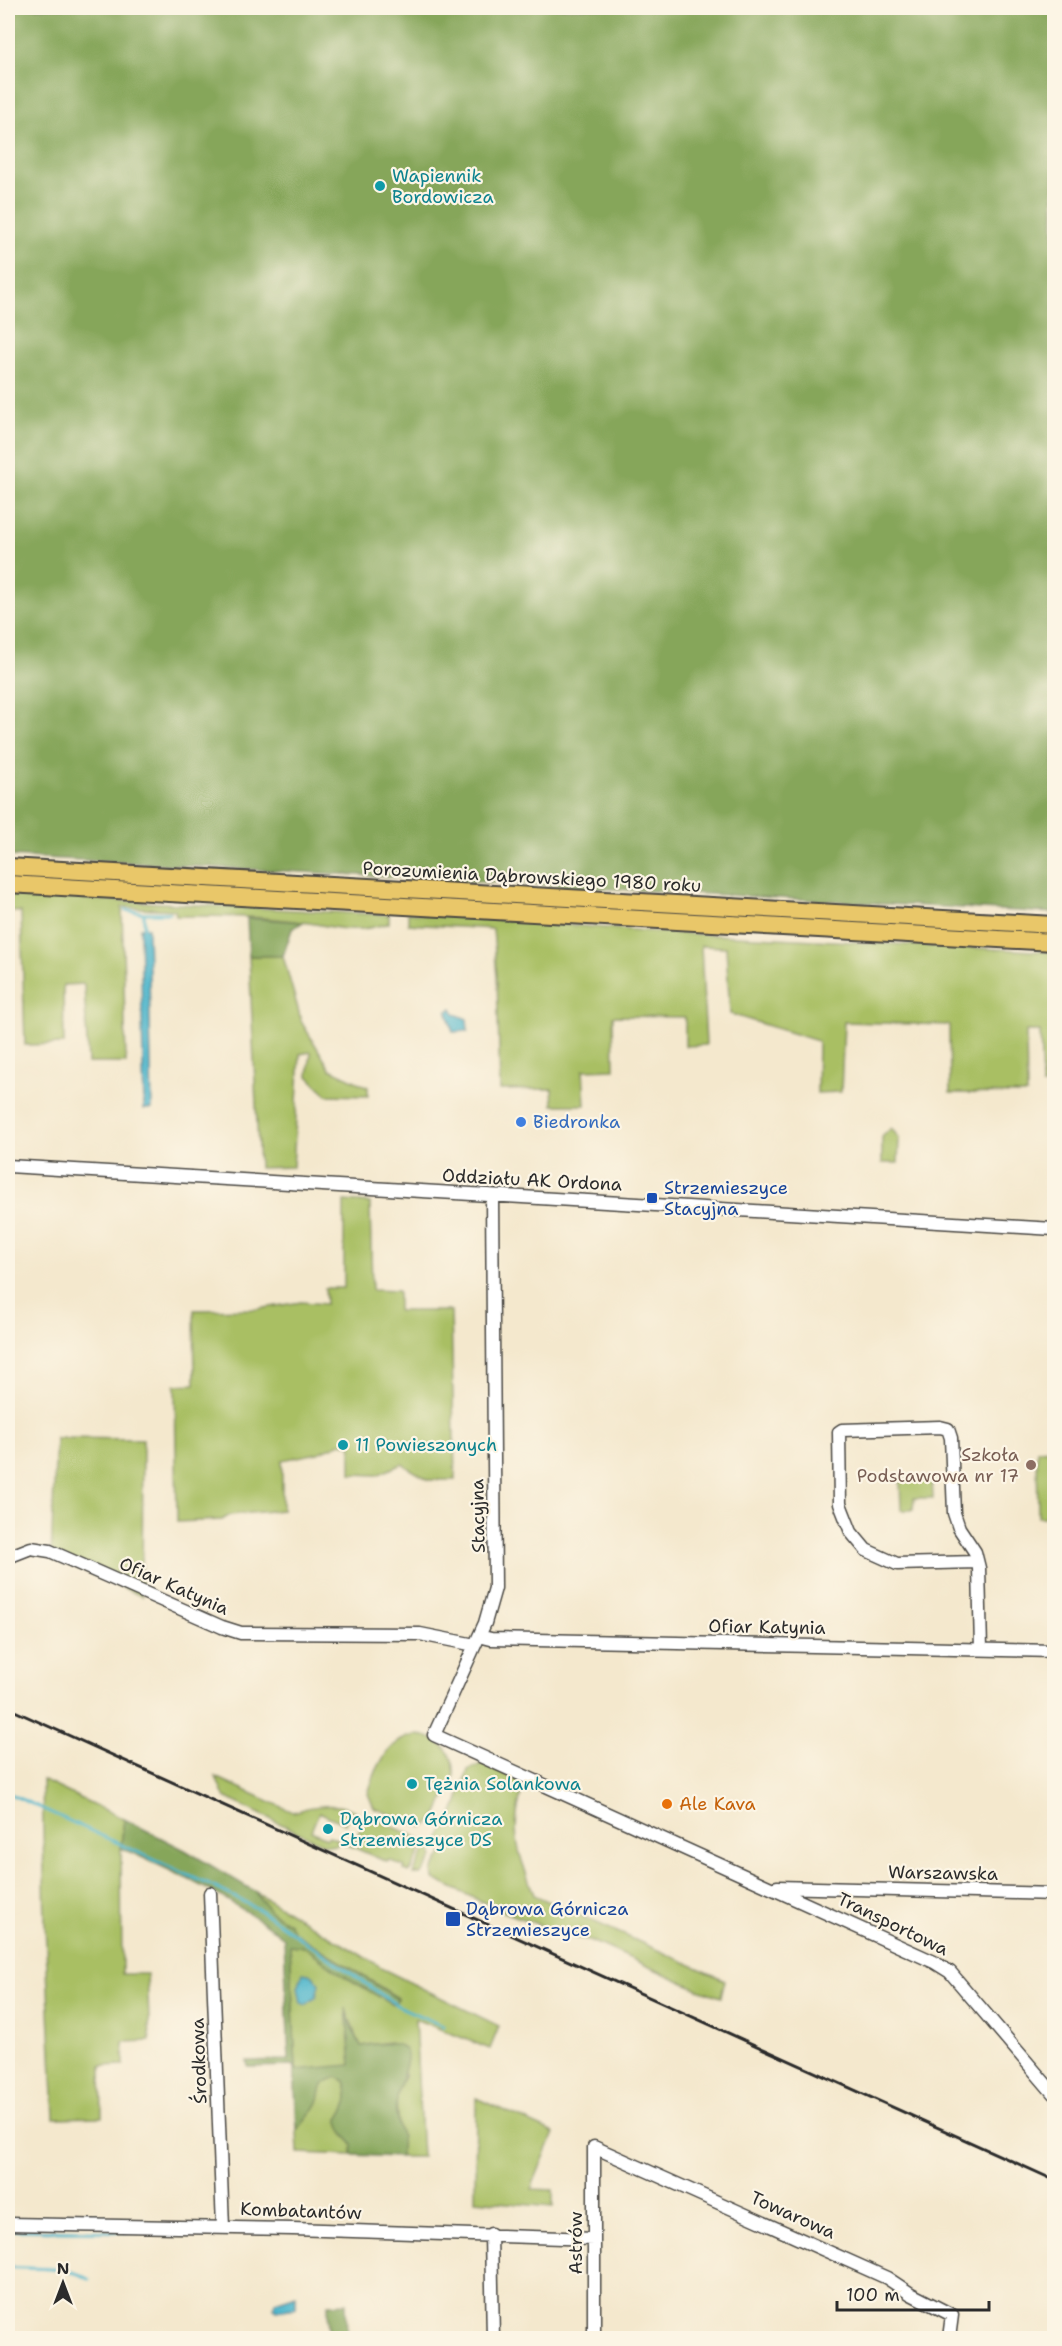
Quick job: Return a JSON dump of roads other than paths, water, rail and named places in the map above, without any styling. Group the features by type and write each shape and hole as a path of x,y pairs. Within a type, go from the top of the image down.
{"main road":[{"name":"Porozumienia Dąbrowskiego 1980 roku","path":"8,867 1054,925"},
{"name":"Porozumienia Dąbrowskiego 1980 roku","path":"8,884 1054,942"}],"street":[{"name":"Oddziału AK Ordona","path":"8,1166 1054,1229"},
{"name":"Stacyjna","path":"450,1742 434,1735 492,1601 496,1568 492,1196"},
{"path":"977,1562 897,1564 866,1550 852,1532 840,1504 837,1436 840,1430 940,1427 948,1430 951,1438 954,1513 959,1528 975,1552 977,1562 981,1649"},
{"name":"Ofiar Katynia","path":"8,1557 31,1548 50,1551 232,1631 420,1634 477,1640 1054,1651"},
{"name":"Warszawska","path":"450,1742 772,1887 1054,1894"},
{"name":"Transportowa","path":"772,1887 950,1972 1054,2094"},
{"path":"826,1912 823,1904 830,1888"},
{"name":"Środkowa","path":"210,1893 223,2227"},
{"name":"Astrów","path":"594,2147 594,2338"},
{"name":"Towarowa","path":"594,2147 887,2278 910,2294 952,2315 949,2338"},
{"name":"Kombatantów","path":"8,2224 223,2227 594,2238"},
{"path":"491,2234 494,2338"}],"water":[{"path":"140,928 148,928 152,1109 144,1109"},
{"path":"452,1008 455,1014 467,1019 468,1031 453,1032 447,1012"},
{"path":"303,1973 313,1975 319,1984 316,1997 306,2005 301,2003 298,1987"},
{"path":"296,2295 296,2308 276,2311 275,2302"}],"waterway":[{"path":"125,910 144,913 144,928"},
{"path":"144,913 170,913"},
{"path":"8,1793 260,1910 398,2006 443,2026"},
{"path":"8,2230 138,2232"},
{"path":"8,2267 60,2270 89,2279"}],"railway":[{"path":"8,1708 1054,2180"}],"place":[{"name":"Wapiennik Bordowicza","path":"380,186"},
{"name":"Biedronka","path":"521,1122"},
{"name":"Strzemieszyce Stacyjna","path":"652,1198"},
{"name":"11 Powieszonych","path":"343,1445"},
{"name":"Szkoła Podstawowa nr 17","path":"1031,1465"},
{"name":"Tężnia Solankowa","path":"412,1784"},
{"name":"Ale Kava","path":"667,1804"},
{"name":"Dąbrowa Górnicza Strzemieszyce DS","path":"328,1829"},
{"name":"Dąbrowa Górnicza Strzemieszyce","path":"453,1919"}]}
